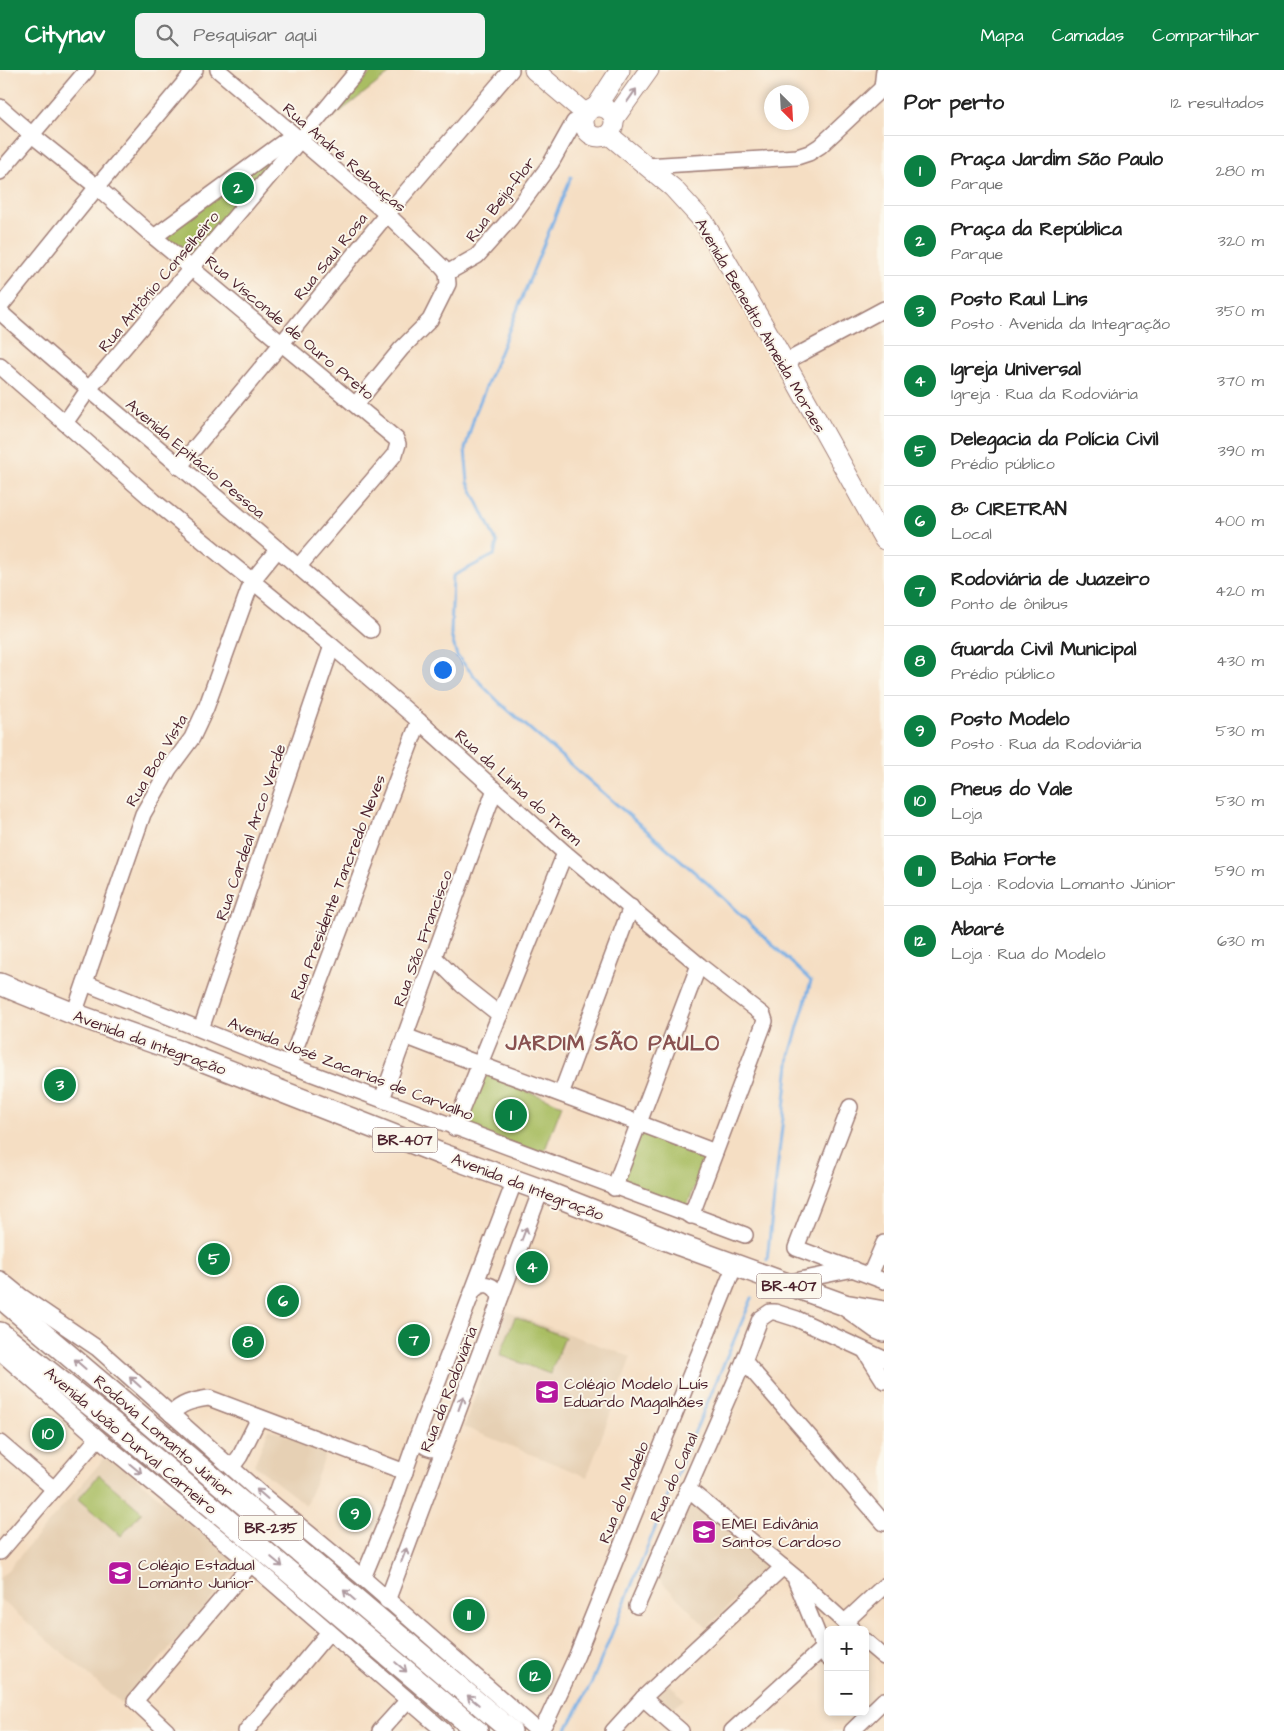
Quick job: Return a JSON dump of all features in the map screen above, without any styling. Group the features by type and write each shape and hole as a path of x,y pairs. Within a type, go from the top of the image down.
{"highway":[{"name":"Avenida da Integração","path":"0,984 74,1014 181,1052 441,1154 515,1180 782,1284 845,1305 884,1331"},
{"name":"Rodovia Lomanto Júnior","path":"0,1297 511,1731"},
{"name":"BR-407","path":"845,1305 884,1312"},
{"name":"Rodovia Lomanto Júnior","path":"0,1332 79,1395 477,1731"},
{"path":"3,1355 55,1375"}],"main road":[{"path":"534,70 585,114"},
{"path":"620,70 585,114 584,126 591,135 602,138 612,127 649,70"},
{"path":"585,114 608,110 612,114 612,127"},
{"name":"Avenida Benedito Almeida Moraes","path":"612,127 646,166 673,188 704,222 785,362 884,540"}],"street":[{"path":"0,172 87,70"},
{"path":"0,307 97,186 196,70"},
{"name":"Rua André Rebouças","path":"218,70 387,214 447,273"},
{"name":"Rua Antônio Conselheiro","path":"64,423 88,390 192,269 297,138 358,70"},
{"name":"Rua Saul Rosa","path":"179,467 387,214 511,70"},
{"path":"646,166 797,157 809,153 820,146 883,88 884,70"},
{"name":"Rua Visconde de Ouro Preto","path":"0,107 32,135 97,186 154,237 396,439 398,444 395,454 300,566"},
{"name":"Rua Beija-flor","path":"447,273 477,256 510,219 585,114"},
{"name":"Rua Antônio Conselheiro","path":"154,237 297,138"},
{"path":"356,404 402,349 430,320 448,284 447,273"},
{"path":"785,362 884,308"},
{"name":"Avenida Epitácio Pessoa","path":"0,312 88,390 300,566 371,630"},
{"name":"Rua da Linha do Trem","path":"0,366 154,501 332,646 565,853 699,965 765,1017 715,1152"},
{"name":"Rua Boa Vista","path":"74,1014 143,814 169,769 192,738 206,708 252,581 278,549"},
{"name":"Rua Cardeal Arco Verde","path":"201,1029 332,646"},
{"name":"Rua Presidente Tancredo Neves","path":"289,1065 418,721"},
{"name":"Rua São Francisco","path":"382,1100 494,789"},
{"path":"454,1128 565,853"},
{"path":"561,1094 631,907"},
{"path":"434,957 462,985 500,1014"},
{"path":"614,1188 699,965"},
{"name":"Avenida José Zacarias de Carvalho","path":"85,983 289,1065 614,1188 745,1235"},
{"path":"405,1036 715,1152 691,1216"},
{"path":"850,1107 796,1248 877,1278 884,1243"},
{"name":"Rua da Rodoviária","path":"363,1578 392,1508 417,1437 515,1180"},
{"name":"Rua da Rodoviária","path":"387,1601 541,1190"},
{"name":"Rua do Modelo","path":"538,1731 548,1718 576,1655 735,1265"},
{"path":"782,1284 854,1269"},
{"path":"0,1279 97,1348 307,1533 363,1578 387,1601 455,1657 538,1731"},
{"path":"472,1291 483,1284 489,1284 498,1292 500,1298"},
{"name":"Rua do Canal","path":"637,1606 744,1361 760,1319 770,1312 775,1312 797,1319 865,1351"},
{"path":"865,1351 884,1359"},
{"path":"865,1351 884,1381"},
{"name":"Avenida João Durval Carneiro","path":"3,1355 98,1438 251,1564 444,1731"},
{"path":"744,1361 884,1523"},
{"path":"171,1414 180,1405 209,1398 405,1472"},
{"path":"232,1467 240,1456 259,1418"},
{"path":"417,1437 422,1445 437,1449 444,1448"},
{"path":"0,1552 98,1438"},
{"path":"0,1443 54,1489"},
{"path":"687,1488 795,1577 849,1626 884,1586"},
{"path":"167,1731 135,1701 251,1564"},
{"path":"613,1731 643,1698 783,1567"},
{"path":"795,1577 824,1647"},
{"path":"246,1731 329,1632"},
{"path":"869,1644 884,1657"},
{"path":"732,1731 824,1654"},
{"path":"643,1698 681,1731"},
{"path":"380,1731 408,1700"},
{"path":"857,1724 884,1700"}],"shaded area":[{"name":"Colégio Modelo Luís Eduardo Magalhães","path":"506,1311 631,1357 587,1477 464,1427"},
{"path":"269,1429 327,1451 306,1505 254,1465"},
{"name":"Colégio Estadual Lomanto Junior","path":"108,1454 240,1566 122,1704 0,1599 0,1579"},
{"name":"EMEI Edivânia Santos Cardoso","path":"690,1500 770,1565 707,1628 658,1578"},
{"path":"668,1683 684,1699 671,1710 657,1695"}],"green space":[{"path":"373,70 394,70 332,118"},
{"path":"291,141 191,260 160,235"},
{"path":"480,1072 562,1105 543,1155 460,1124"},
{"path":"640,1131 706,1157 686,1209 619,1183"},
{"path":"515,1317 565,1337 550,1374 500,1355"},
{"path":"99,1475 142,1512 121,1536 78,1499"}],"waterway":[{"path":"571,177 475,414 465,449 468,482 497,543 494,555 453,576 451,635 457,656 500,703 707,883 811,981 790,1055 767,1260"},
{"path":"566,1731 592,1682 687,1450 752,1298"}],"place":[{"name":"Praça da República","path":"238,188"},
{"name":"Posto Raul Lins","path":"60,1085"},
{"name":"Praça Jardim São Paulo","path":"511,1115"},
{"name":"Delegacia da Polícia Civil","path":"214,1259"},
{"name":"Igreja Universal","path":"532,1267"},
{"name":"8º CIRETRAN","path":"283,1301"},
{"name":"Rodoviária de Juazeiro","path":"414,1340"},
{"name":"Guarda Civil Municipal","path":"248,1342"},
{"name":"Colégio Modelo Luís Eduardo Magalhães","path":"547,1392"},
{"name":"Pneus do Vale","path":"48,1434"},
{"name":"Posto Modelo","path":"355,1514"},
{"name":"EMEI Edivânia Santos Cardoso","path":"704,1532"},
{"name":"Colégio Estadual Lomanto Junior","path":"120,1573"},
{"name":"Bahia Forte","path":"469,1615"},
{"name":"Abaré","path":"535,1676"}],"district":[{"name":"JARDIM SÃO PAULO","path":"613,1043"}]}
